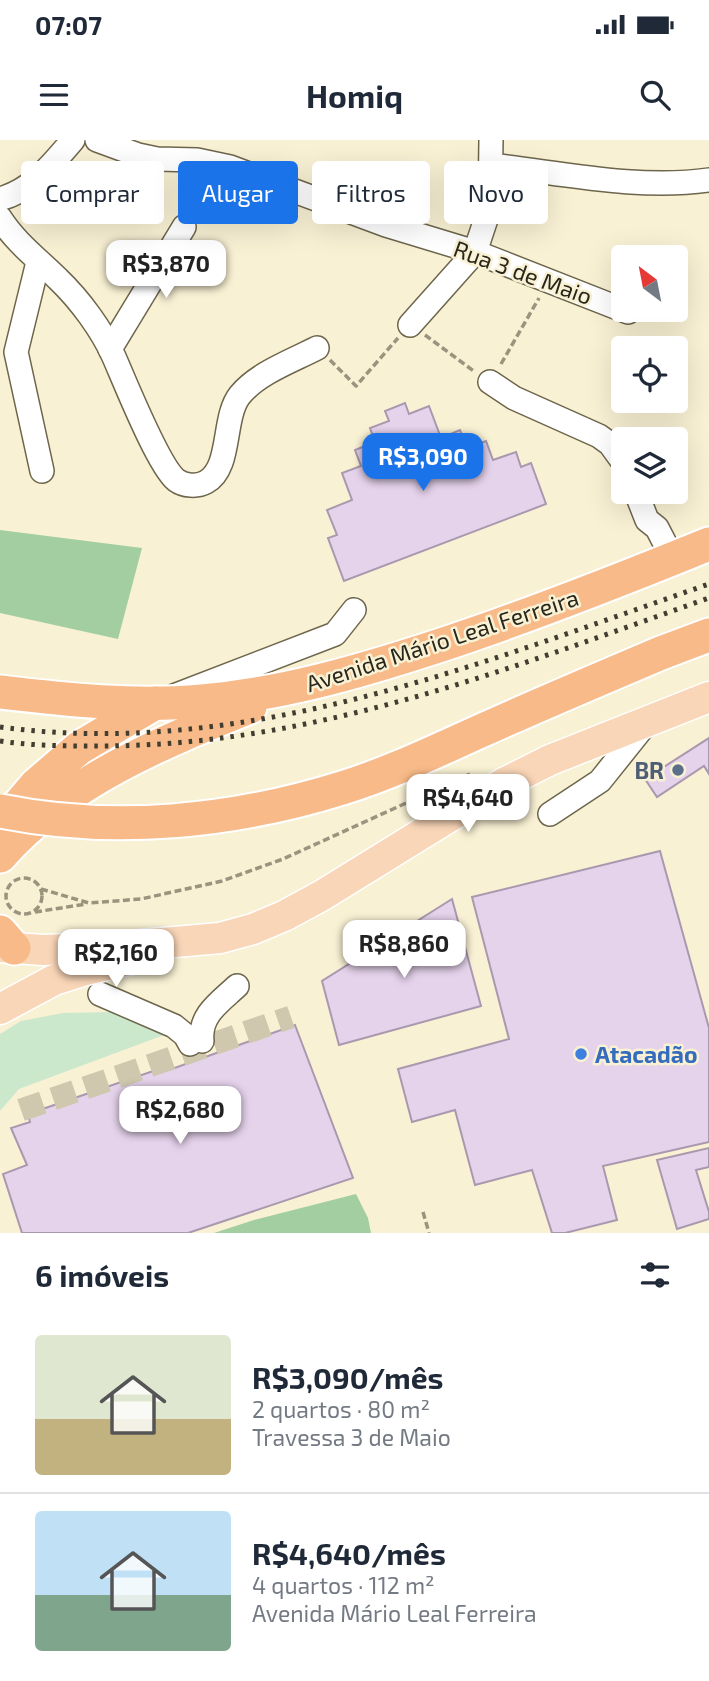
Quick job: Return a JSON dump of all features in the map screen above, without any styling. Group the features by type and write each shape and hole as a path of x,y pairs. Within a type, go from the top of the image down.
{"highway":[{"name":"Avenida Mário Leal Ferreira","path":"0,692 68,700 155,703 246,696 301,686 471,635 709,544"},
{"path":"0,811 106,823 212,817 276,805 342,788 402,766 661,653 709,635"},
{"path":"0,856 18,835 48,810 127,761 169,740 301,686"},
{"path":"0,827 36,785 79,748 155,703"}],"main road":[{"path":"0,1009 31,991 86,970 253,929 284,916 504,783 550,760 709,697"},
{"path":"5,942 43,950 220,938"},
{"path":"0,986 31,991"}],"street":[{"path":"0,199 27,187 43,174 73,140"},
{"name":"Rua 3 de Maio","path":"97,140 157,159 197,160 230,167 386,225 475,252 611,305"},
{"path":"491,140 491,161"},
{"path":"548,172 665,183 709,180"},
{"path":"0,218 20,246 59,279 74,296 110,349 170,473 177,481 196,485 208,481 220,466 238,396 259,379 317,348"},
{"path":"410,325 475,252 484,224"},
{"path":"110,349 184,227"},
{"path":"38,262 8,354 42,471"},
{"path":"490,382 514,398 599,436 611,445"},
{"path":"640,504 647,520 657,528 673,559"},
{"path":"155,703 335,634 354,610"},
{"path":"550,814 600,781 649,721"},
{"path":"100,994 174,1026 196,1042 203,1021 237,986"}],"path":[{"path":"317,348 356,386 410,325 490,382 548,281"},
{"path":"30,913 39,906 41,889 28,878 16,880 8,888 6,900 18,913 30,913 89,903"},
{"path":"423,1212 429,1233"}],"green space":[{"path":"0,530 142,548 118,639 0,613"},
{"path":"114,1012 172,1032 19,1089 0,1111 0,1034 21,1021 63,1013"},
{"path":"356,1194 368,1218 371,1233 214,1233 254,1220"}],"building":[{"path":"405,403 409,414 429,406 441,438 460,430 467,448 486,441 493,460 516,452 521,467 531,463 546,504 344,581 328,538 337,535 327,510 352,500 342,473 361,466 355,450 375,442 370,428 389,421 385,411"},
{"name":"BR","path":"709,738 709,774 704,766 657,797 645,779"},
{"name":"Atacadão","path":"660,851 709,1028 709,1142 603,1166 617,1220 565,1233 552,1233 532,1170 475,1185 455,1110 412,1122 398,1069 509,1039 472,897"},
{"path":"452,899 481,1006 339,1045 322,981"},
{"path":"295,1025 353,1178 188,1233 22,1233 3,1174 27,1165 11,1128 30,1122 28,1114 159,1069 169,1070"},
{"path":"709,1148 709,1167 696,1170 709,1219 677,1229 657,1160"}],"tunnel":[{"path":"21,1110 291,1017"}],"railway":[{"path":"0,727 92,734 183,730 272,717 361,698 449,673 709,584"},
{"path":"0,741 75,746 180,743 258,733 335,718 486,676 709,598"}],"place":[{"name":"BR","path":"678,770"},
{"name":"Atacadão","path":"581,1054"}]}
